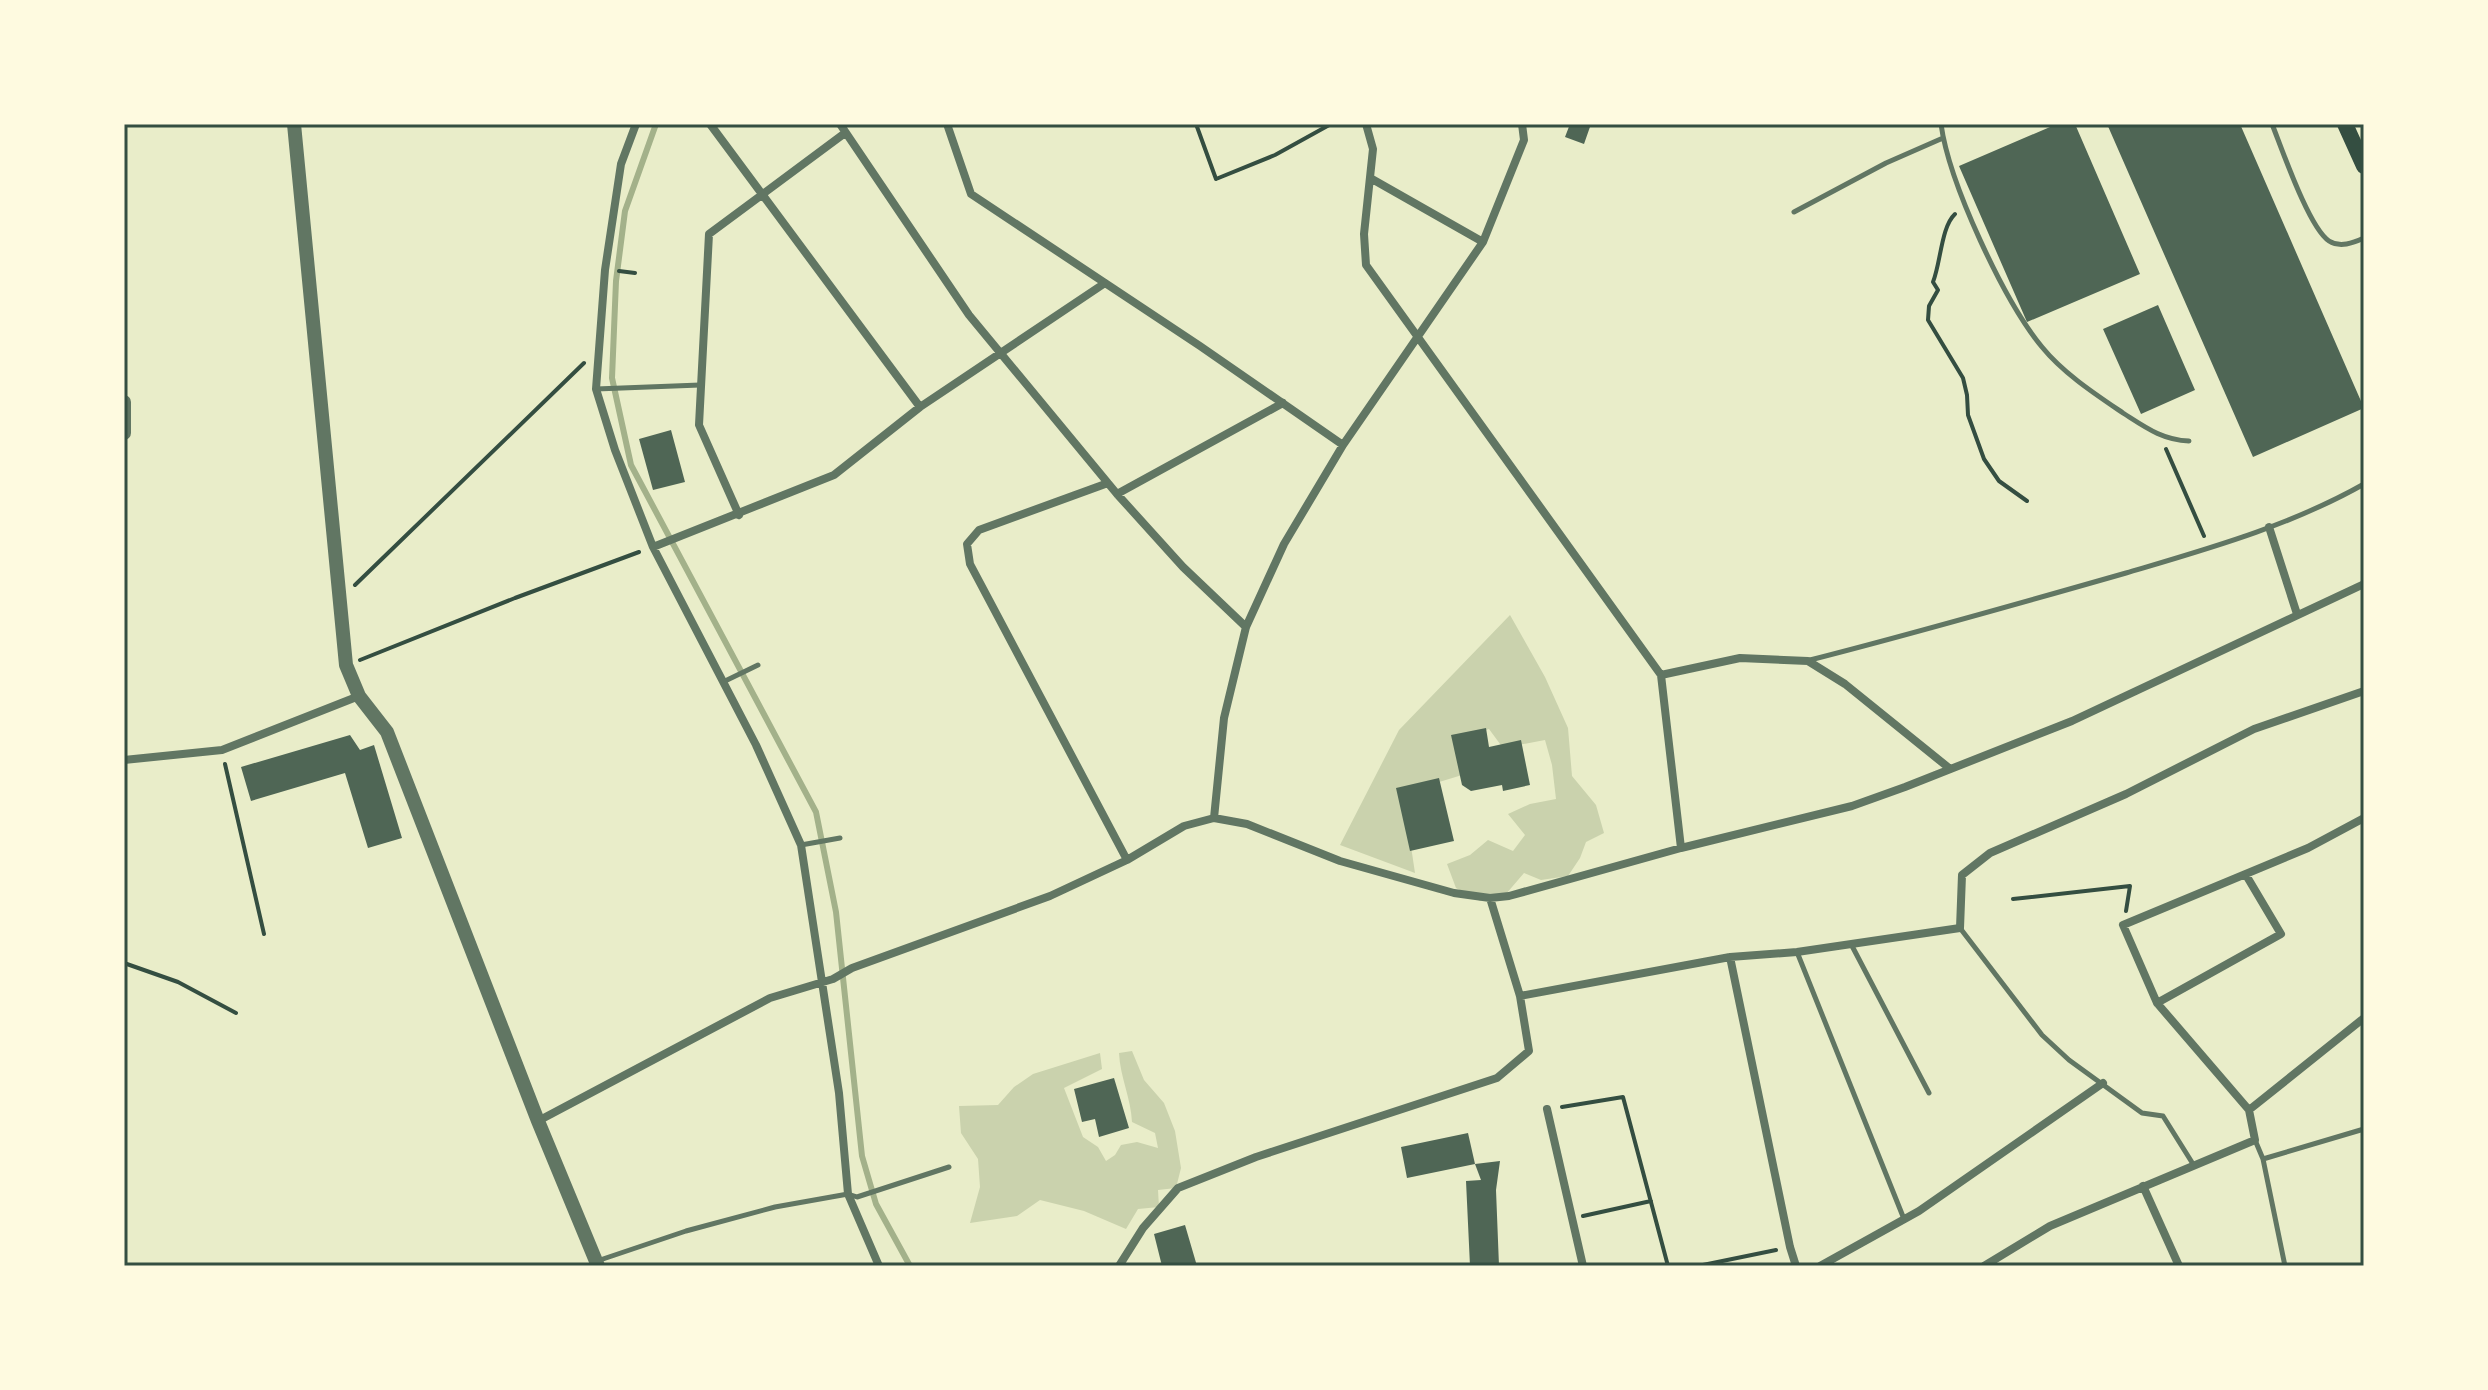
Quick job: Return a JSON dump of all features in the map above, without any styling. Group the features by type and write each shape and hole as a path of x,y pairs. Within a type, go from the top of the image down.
{"main road":[{"path":"2345,124 2364,166"}],"street":[{"path":"294,124 346,665 359,696 387,732 597,1264"},
{"path":"636,124 621,164 605,270 596,389 604,420 653,547 728,680 801,845 810,889 853,1196 879,1266"},
{"path":"710,124 920,407"},
{"path":"840,124 969,315 1117,494 1183,567 1246,627"},
{"path":"947,124 971,194 1343,445"},
{"path":"1366,124 1373,149 1364,234 1366,265 1661,675 1681,848"},
{"path":"1214,818 1224,718 1246,627 1284,544 1343,445 1483,242 1524,140 1522,124"},
{"path":"739,515 699,425 709,234 845,133"},
{"path":"1372,179 1483,242"},
{"path":"653,547 834,475 920,407 1105,283"},
{"path":"124,402 124,433"},
{"path":"1117,494 1283,403"},
{"path":"1108,483 979,530 967,544 970,564 1127,860"},
{"path":"2269,527 2297,614"},
{"path":"538,1121 770,998 833,979 852,968 1050,896 1127,860 1184,826 1214,818 1247,824 1340,861 1454,893 1490,898 1509,896 1681,848 1852,806 2072,721 2364,584"},
{"path":"1661,675 1740,658 1808,661 1845,684 1949,768"},
{"path":"1520,996 1730,957 1797,952 1960,928 1962,875 1990,853 2126,794 2254,729 2364,691"},
{"path":"124,760 222,750 359,696"},
{"path":"1984,1266 2050,1226 2255,1140 2249,1110 2157,1003 2123,925 2308,848 2364,818"},
{"path":"2157,1003 2281,934 2246,875"},
{"path":"1119,1266 1143,1228 1178,1188 1256,1157 1497,1078 1529,1051 1520,996 1490,898"},
{"path":"1730,957 1796,1266"},
{"path":"2249,1110 2364,1018"},
{"path":"1820,1266 1919,1211 2103,1083"},
{"path":"1547,1109 1583,1266"},
{"path":"2143,1186 2179,1266"}],"lane":[{"path":"1941,124 1966,205 2006,291 2023,322 2044,350 2072,376 2160,437 2189,441"},
{"path":"2272,124 2315,225 2327,240 2349,244 2364,238"},
{"path":"1794,212 1886,163 1943,138"},
{"path":"596,389 701,385"},
{"path":"1808,661 2006,609 2210,550 2364,484"},
{"path":"728,680 758,665"},
{"path":"801,845 840,838"},
{"path":"1960,928 2042,1035 2069,1060 2142,1113 2163,1116 2193,1164"},
{"path":"1851,944 1929,1093"},
{"path":"1797,952 1904,1219"},
{"path":"2263,1159 2364,1129"},
{"path":"2255,1140 2263,1159 2285,1266"},
{"path":"597,1264 686,1231 775,1207 853,1196 895,1186 949,1167"}],"path":[{"path":"1196,124 1216,179 1275,155 1331,124"},
{"path":"1966,205 1947,221 1933,282 1938,290 1929,306 1928,320 1963,378 1968,415 1984,459 1999,481 2027,501"},
{"path":"339,601 597,350"},
{"path":"2160,437 2210,550"},
{"path":"346,665 653,547"},
{"path":"222,750 264,934"},
{"path":"2013,899 2130,886 2123,925"},
{"path":"124,963 178,982 236,1013"},
{"path":"1547,1109 1623,1097 1668,1266"},
{"path":"1572,1219 1651,1201"},
{"path":"1698,1266 1790,1247"}],"green space":[{"path":"1510,615 1545,677 1568,728 1572,776 1596,805 1604,833 1586,842 1568,876 1541,880 1524,873 1506,894 1480,901 1456,888 1447,864 1470,855 1488,840 1513,851 1525,835 1508,814 1530,804 1556,799 1545,740 1503,748 1489,729 1471,735 1472,772 1403,793 1415,873 1340,845 1399,730"},
{"path":"1132,1051 1144,1080 1164,1103 1175,1131 1181,1168 1176,1188 1158,1190 1159,1207 1138,1209 1126,1229 1084,1211 1040,1200 1017,1216 970,1223 980,1187 978,1159 961,1133 959,1106 998,1105 1014,1087 1033,1074 1100,1053 1102,1069 1064,1088 1083,1137 1098,1147 1106,1161 1115,1155 1121,1145 1137,1142 1158,1148 1155,1133 1132,1122 1119,1053"}],"building":[{"path":"1570,124 1591,124 1584,144 1565,137"},
{"path":"2057,124 2075,124 2140,274 2027,322 1959,166"},
{"path":"2107,124 2240,124 2364,408 2253,457"},
{"path":"2158,305 2195,390 2141,414 2103,329"},
{"path":"671,430 685,482 653,490 639,439"},
{"path":"1486,728 1489,747 1521,740 1530,785 1503,791 1502,785 1471,791 1462,785 1451,735"},
{"path":"350,735 360,750 374,745 402,838 368,848 345,773 251,801 241,767"},
{"path":"1439,778 1454,841 1410,851 1396,788"},
{"path":"1114,1078 1129,1128 1099,1137 1095,1119 1082,1122 1074,1089"},
{"path":"1468,1133 1475,1164 1407,1178 1401,1147"},
{"path":"1500,1161 1496,1190 1499,1266 1470,1266 1466,1181 1481,1180 1475,1164"},
{"path":"1185,1225 1197,1266 1162,1266 1154,1234"}],"waterway":[{"path":"656,124 625,211 616,281 612,378 631,465 816,812 836,912 862,1156 876,1204 910,1266"}]}
